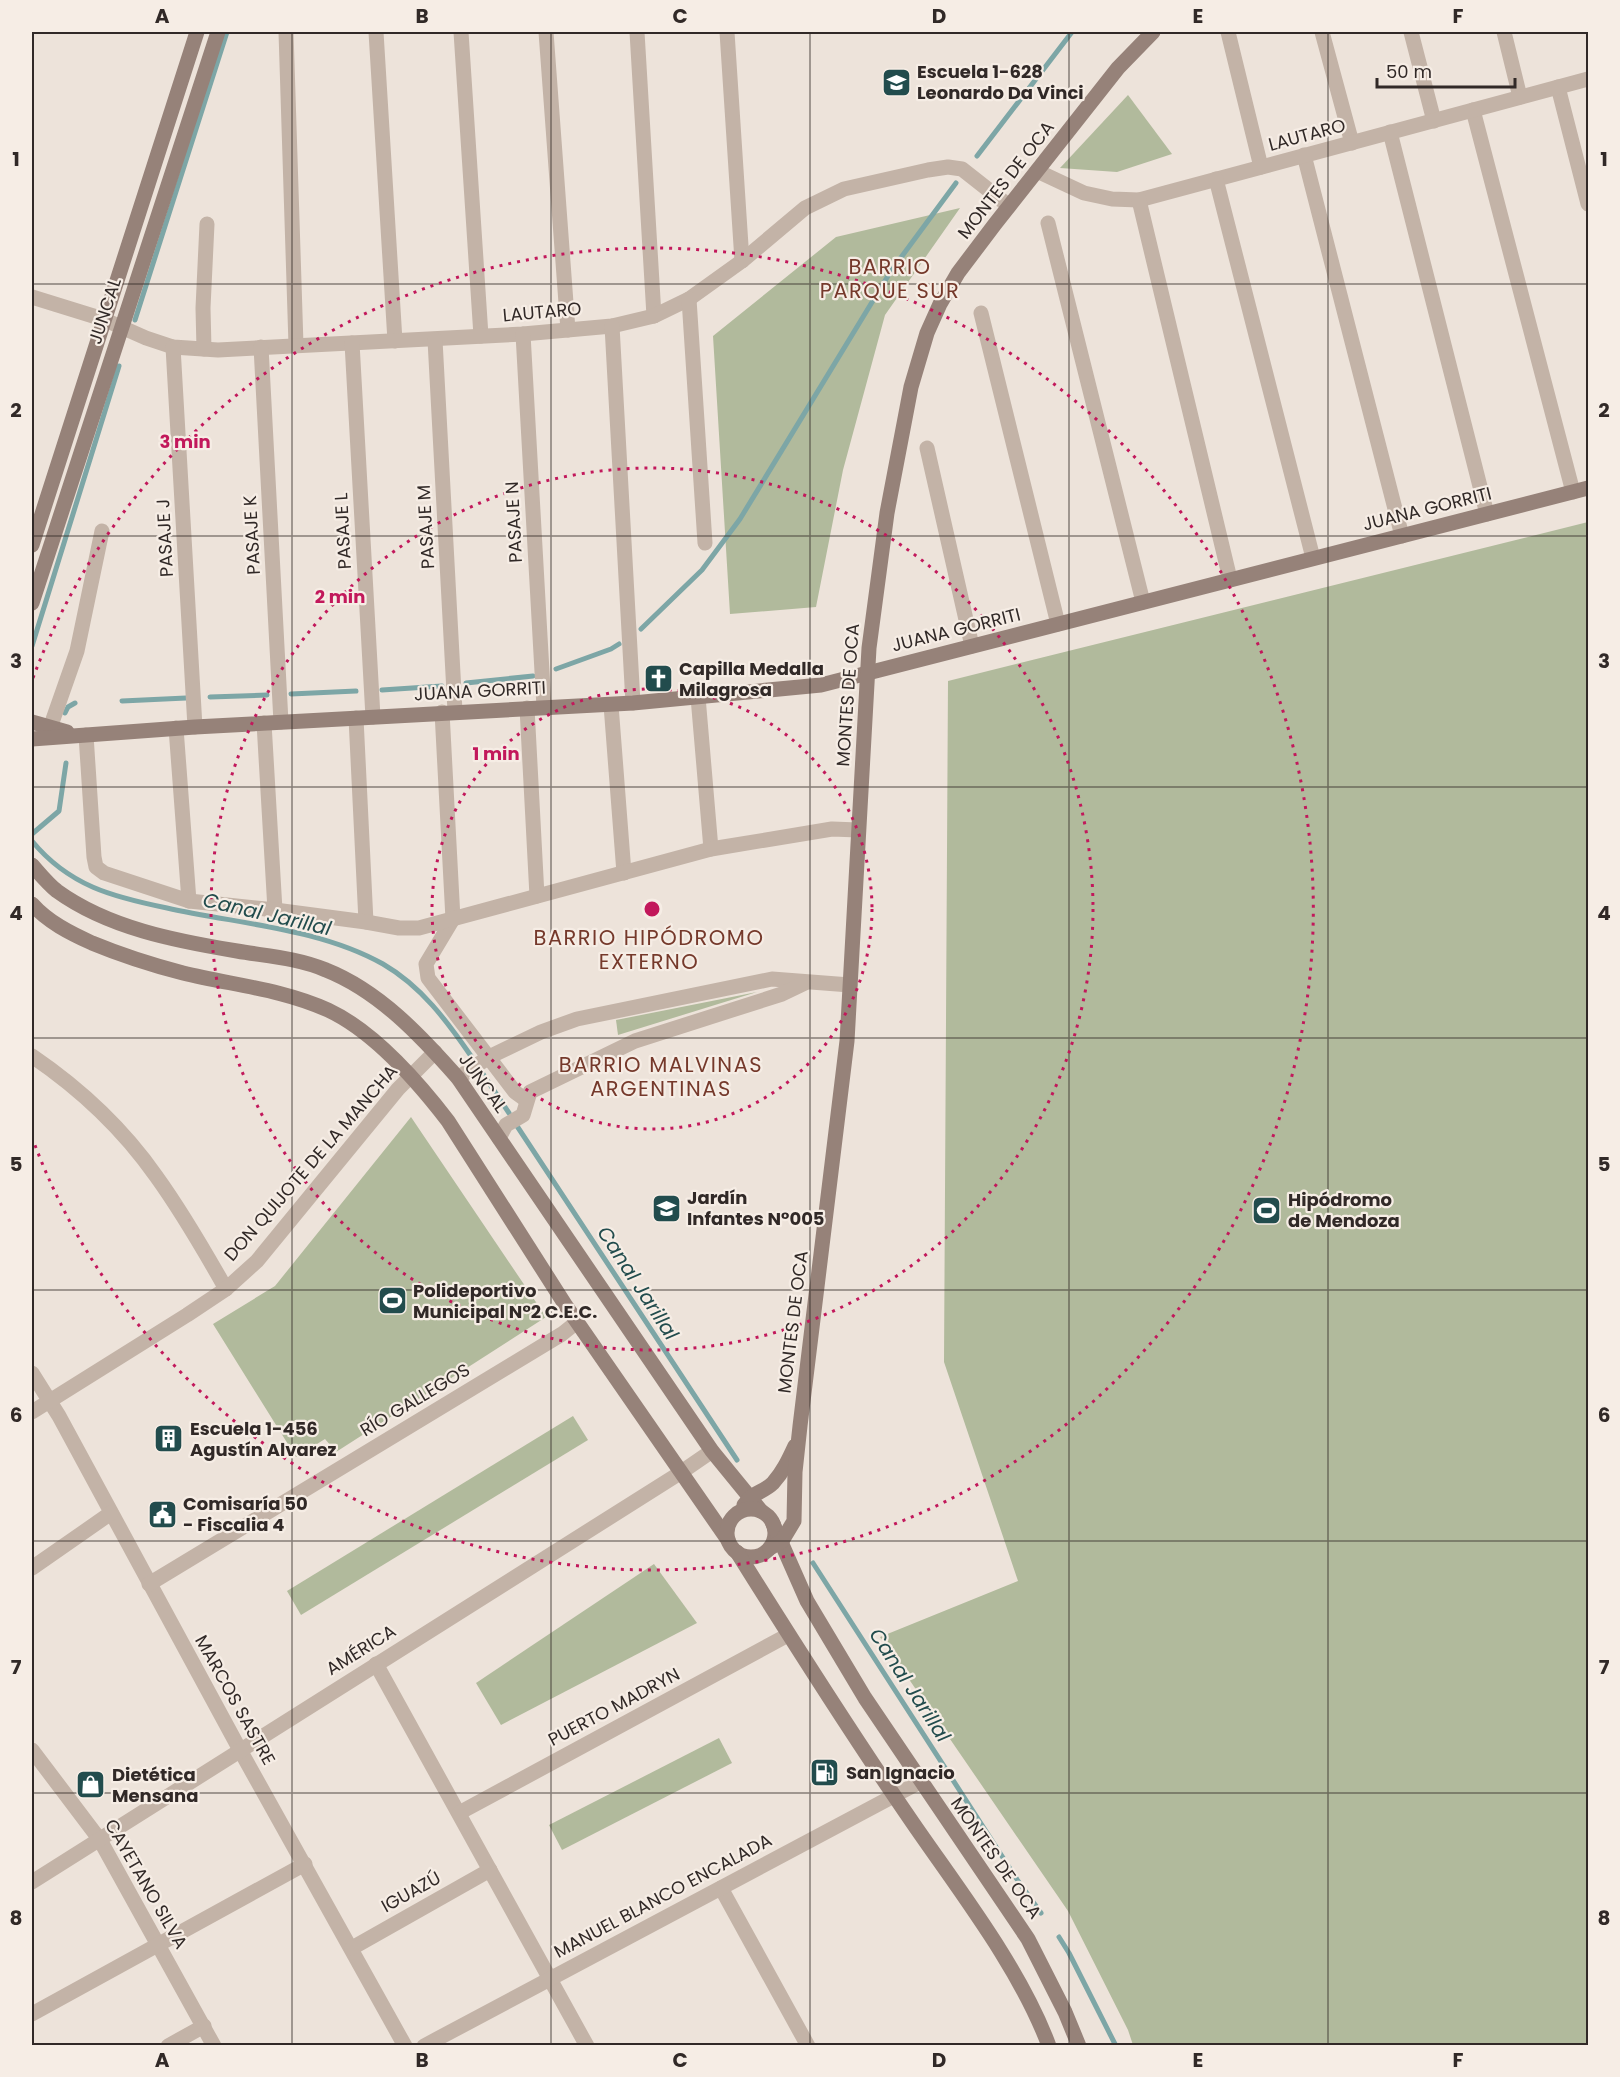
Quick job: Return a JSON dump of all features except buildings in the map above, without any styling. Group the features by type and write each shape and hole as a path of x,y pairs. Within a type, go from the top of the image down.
{"street":[{"name":"JUNCAL","path":"32,545 197,32"},
{"name":"JUNCAL","path":"32,603 120,326 218,32"},
{"path":"286,32 296,345"},
{"path":"376,32 395,341"},
{"path":"461,32 481,336"},
{"path":"546,32 568,330"},
{"path":"637,32 654,316"},
{"path":"727,32 742,261"},
{"name":"MONTES DE OCA","path":"1079,2046 1065,2012 1028,1939 865,1698 776,1545 794,1521 798,1441 847,1041 867,672 887,513 911,387 927,333 958,273 1118,68 1153,32"},
{"path":"1228,32 1262,167"},
{"path":"1322,32 1352,142"},
{"path":"1411,32 1434,121"},
{"path":"1504,32 1520,97"},
{"name":"LAUTARO","path":"1037,171 1084,193 1112,199 1138,200 1588,79"},
{"path":"1558,87 1588,204"},
{"path":"1473,110 1581,490"},
{"path":"1390,132 1487,514"},
{"path":"1304,155 1402,536"},
{"name":"LAUTARO","path":"32,297 103,319 146,338 173,346 204,349 435,340 612,326 654,316 689,299 742,261 805,208 844,189 948,167 962,169 1009,206"},
{"path":"1216,179 1313,558"},
{"path":"1138,200 1230,579"},
{"path":"1048,223 1143,602"},
{"path":"204,349 203,308 207,224"},
{"path":"689,299 705,543"},
{"path":"981,313 1058,624"},
{"path":"612,326 633,703"},
{"name":"PASAJE N","path":"523,334 544,707"},
{"name":"PASAJE M","path":"435,340 449,712 453,919"},
{"name":"PASAJE L","path":"352,343 374,717"},
{"name":"PASAJE J","path":"173,346 195,727"},
{"name":"PASAJE K","path":"261,347 281,722"},
{"path":"927,448 972,646"},
{"name":"JUANA GORRITI","path":"32,739 176,728 611,705 821,685 1581,490"},
{"path":"50,728 78,651 102,531"},
{"path":"698,698 711,849"},
{"path":"611,705 624,873"},
{"path":"527,708 537,896"},
{"path":"356,718 366,922"},
{"path":"32,722 82,735 96,867 104,873 189,901 275,910 399,928 419,928 711,849 832,829 858,830"},
{"path":"264,723 275,910"},
{"path":"176,728 189,901"},
{"name":"JUNCAL","path":"32,865 56,891 93,912 129,927 205,946 288,959 324,969 356,984 386,1006 435,1052 458,1078 712,1451 761,1511"},
{"path":"34,912 66,931 112,951 182,973 281,993 329,1011 369,1037 430,1098 448,1121 577,1322 732,1546 894,1796 989,1935 1022,1989 1049,2046"},
{"path":"453,919 426,964 428,978 515,1092 526,1100"},
{"path":"458,1078 489,1057 541,1032 577,1020 772,979 850,984"},
{"path":"499,1138 506,1125 523,1114 530,1092 635,1041 782,994 808,982"},
{"name":"DON QUIJOTE DE LA MANCHA","path":"32,1412 226,1289 257,1261 410,1076 435,1052"},
{"path":"32,1056 90,1102 136,1150 176,1205 226,1289"},
{"name":"RÍO GALLEGOS","path":"149,1584 562,1334 577,1322"},
{"name":"MARCOS SASTRE","path":"32,1373 50,1401 240,1750 405,2046"},
{"name":"MONTES DE OCA","path":"741,1511 749,1497 764,1491 774,1482 798,1441"},
{"name":"AMÉRICA","path":"32,1882 712,1451"},
{"path":"749,1509 761,1511 770,1518 773,1524 776,1545 757,1557 748,1557 732,1546 727,1529 729,1521 741,1511 749,1509"},
{"path":"32,1568 111,1514"},
{"name":"PUERTO MADRYN","path":"459,1814 788,1635"},
{"path":"376,1664 587,2046"},
{"name":"CAYETANO SILVA","path":"32,1750 100,1840 214,2046"},
{"name":"MANUEL BLANCO ENCALADA","path":"424,2046 920,1782"},
{"path":"32,2014 305,1864"},
{"name":"IGUAZÚ","path":"352,1948 490,1870"},
{"path":"721,1888 807,2046"},
{"path":"168,2046 204,2026"}],"green space":[{"path":"1128,95 1172,154 1117,172 1060,168"},
{"path":"960,208 885,315 843,470 816,607 730,614 713,336 836,237"},
{"name":"Hipódromo de Mendoza","path":"1588,522 1588,2045 1133,2045 1128,2030 1068,1911 880,1637 1018,1581 944,1362 948,681"},
{"path":"757,992 618,1035 616,1020"},
{"name":"Polideportivo Municipal N°2 C.E.C.","path":"411,1117 546,1317 336,1452 325,1439 296,1457 213,1324 275,1286"},
{"path":"573,1416 588,1440 301,1615 287,1591"},
{"path":"654,1564 697,1623 501,1725 476,1683"},
{"path":"719,1738 732,1763 562,1850 549,1825"}],"waterway":[{"path":"135,320 227,32"},
{"name":"Canal Jarillal","path":"977,156 1072,32"},
{"path":"641,629 702,570 740,519 891,271 956,183"},
{"path":"32,646 119,366"},
{"path":"556,669 619,644"},
{"path":"466,683 533,676"},
{"path":"382,690 442,686"},
{"path":"291,694 356,691"},
{"path":"210,697 267,695"},
{"path":"122,701 186,698"},
{"path":"65,713 68,707 75,703"},
{"name":"Canal Jarillal","path":"32,834 59,811 66,763"},
{"name":"Canal Jarillal","path":"32,841 61,869 110,894 194,914 305,935 332,942 383,964 421,994 443,1017 471,1056"},
{"path":"479,1068 509,1113"},
{"name":"Canal Jarillal","path":"515,1123 737,1460"},
{"name":"Canal Jarillal","path":"813,1563 1018,1881 1041,1913"},
{"name":"Canal Jarillal","path":"1059,1937 1116,2046"}],"place":[{"name":"Escuela 1-628 Leonardo Da Vinci","path":"896,82"},
{"name":"Capilla Medalla Milagrosa","path":"658,679"},
{"name":"Jardín Infantes N°005","path":"666,1208"},
{"name":"Hipódromo de Mendoza","path":"1267,1210"},
{"name":"Polideportivo Municipal N°2 C.E.C.","path":"392,1301"},
{"name":"Escuela 1-456 Agustín Alvarez","path":"169,1439"},
{"name":"Comisaría 50 - Fiscalia 4","path":"162,1514"},
{"name":"San Ignacio","path":"825,1773"},
{"name":"Dietética Mensana","path":"91,1785"}],"district":[{"name":"BARRIO PARQUE SUR","path":"890,279"},
{"name":"BARRIO HIPÓDROMO EXTERNO","path":"649,950"},
{"name":"BARRIO MALVINAS ARGENTINAS","path":"661,1077"}]}
